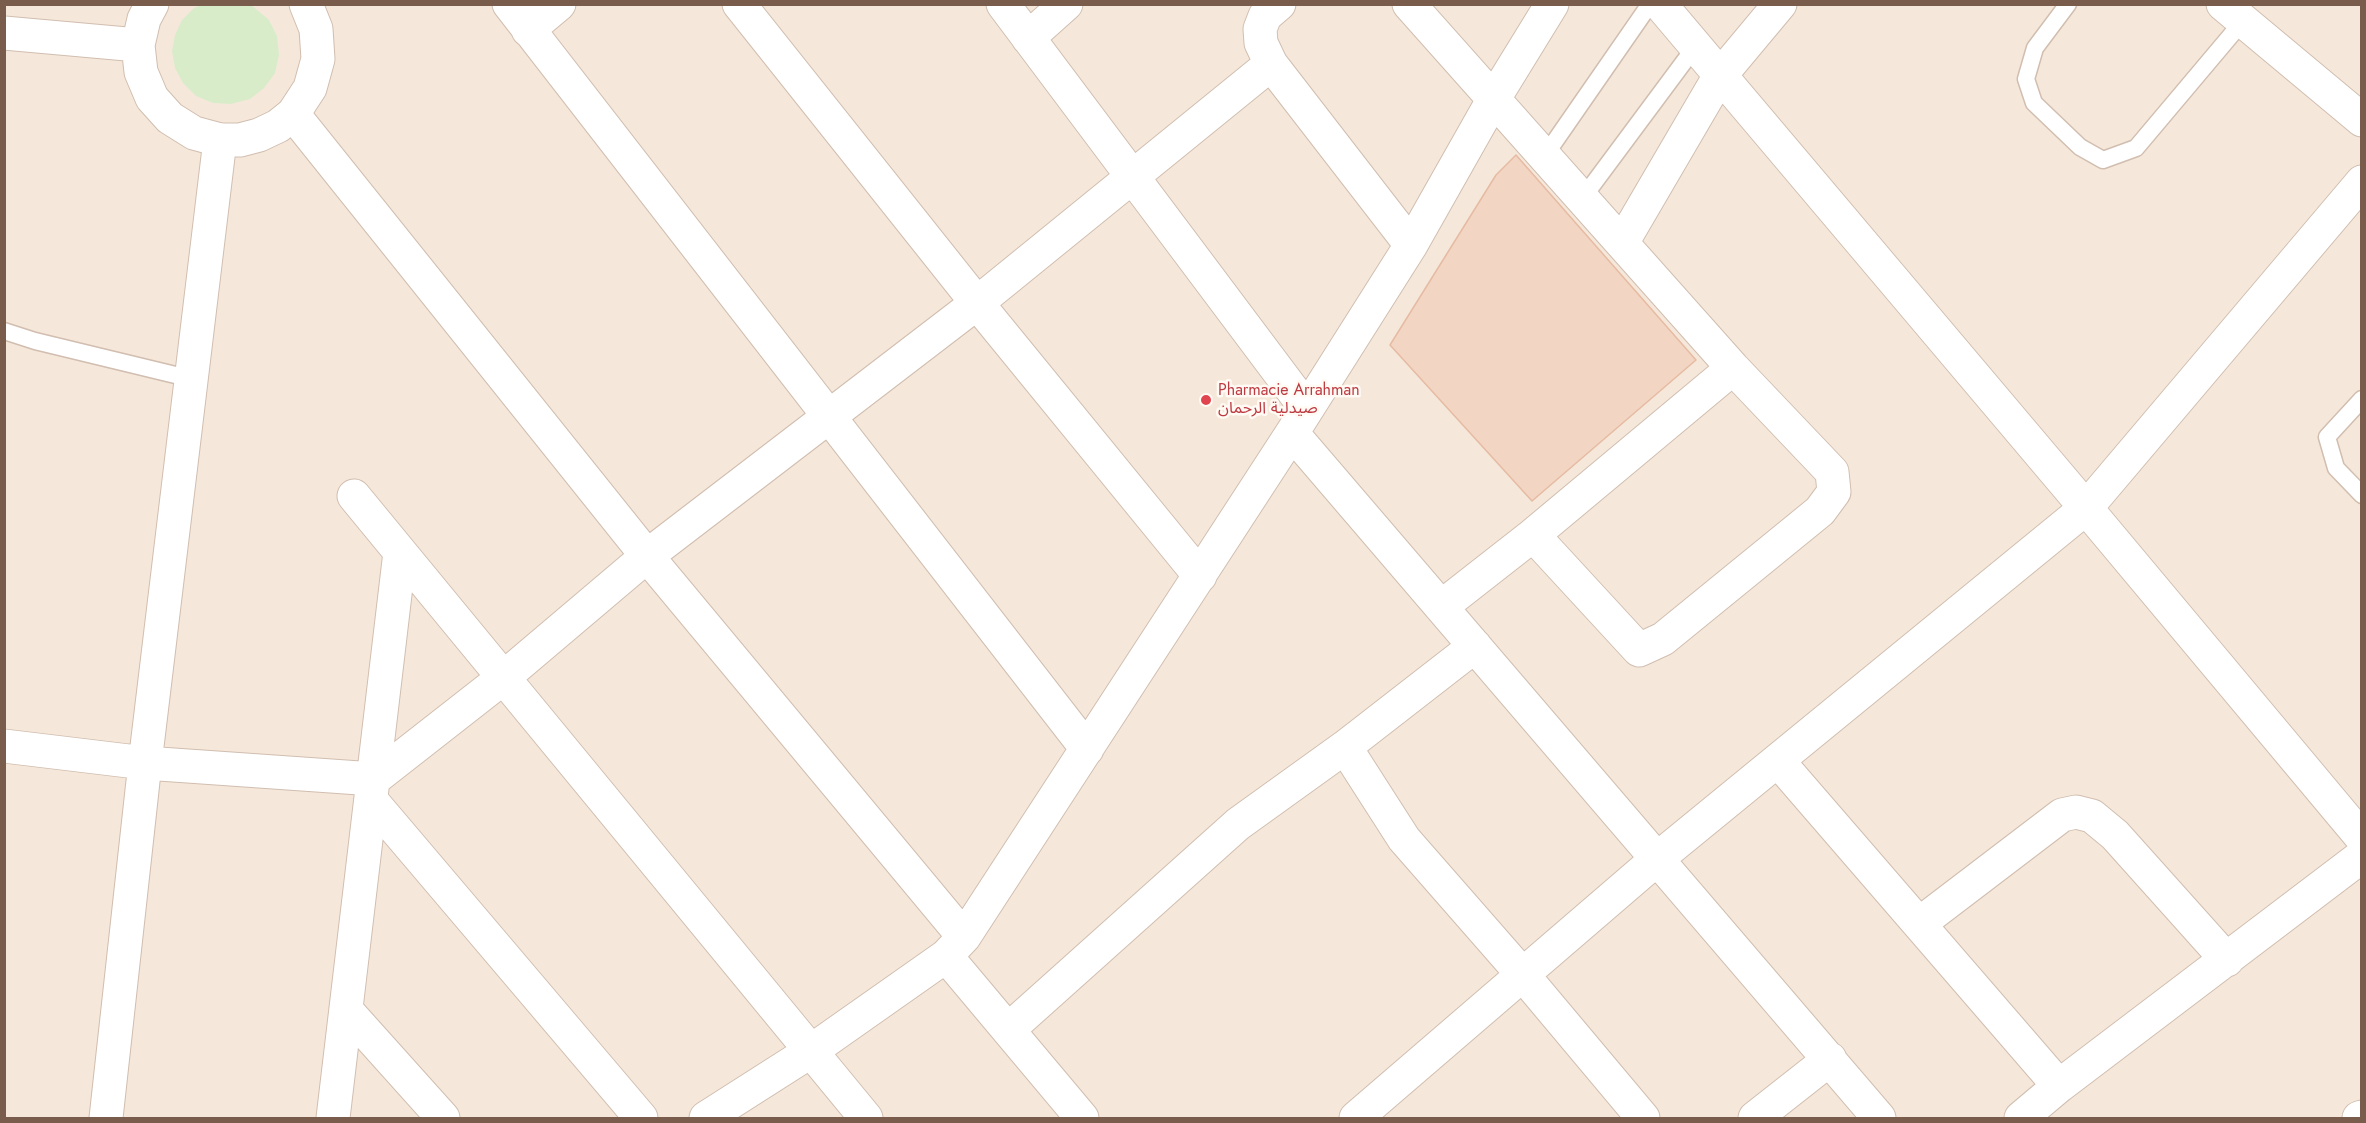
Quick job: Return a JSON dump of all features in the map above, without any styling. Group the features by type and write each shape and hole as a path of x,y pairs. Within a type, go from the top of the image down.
{"street":[{"path":"152,4 144,19 138,45 141,72 152,98 170,118 194,133 220,140 240,140 259,135 278,126 293,114 310,88 318,59 316,29 306,4"},
{"path":"509,4 1087,749"},
{"path":"528,30 558,4"},
{"path":"739,4 977,303 1200,576"},
{"path":"1003,4 1132,176 1299,420 1441,607 1879,1119"},
{"path":"1028,38 1066,4"},
{"path":"1279,4 1265,16 1260,29 1261,43 1270,64 1411,245"},
{"path":"1409,4 1733,368 1832,472 1834,492 1820,511 1663,639 1639,650 1533,535"},
{"path":"706,1119 811,1051 955,947 1200,576 1411,245 1493,100 1552,4"},
{"path":"1660,4 1719,77 2086,508 2361,838"},
{"path":"1622,243 1719,77 1780,4"},
{"path":"2233,13 2361,120"},
{"path":"4,33 138,45"},
{"path":"373,790 647,556 977,303 1270,64"},
{"path":"293,114 647,556 955,947 1008,1030 1082,1119"},
{"path":"106,1119 145,763 220,140"},
{"path":"1356,1119 1658,859 2086,508 2361,182"},
{"path":"1441,607 1533,535 1733,368"},
{"path":"354,496 866,1119"},
{"path":"333,1119 400,552"},
{"path":"1008,1030 1238,824 1345,747 1475,646"},
{"path":"4,746 373,790 642,1119"},
{"path":"1345,747 1404,839 1523,975 1643,1119"},
{"path":"1778,761 2059,1086"},
{"path":"1919,924 2062,815 2076,812 2092,816 2115,835 2227,960"},
{"path":"2021,1119 2059,1086 2361,856"},
{"path":"347,1011 443,1119"},
{"path":"1755,1119 1830,1059"}],"lane":[{"path":"1544,157 1650,4"},
{"path":"2068,4 2035,48 2026,79 2034,103 2080,147 2103,160 2136,148 2233,13"},
{"path":"1582,200 1695,47"},
{"path":"4,331 35,341 192,379"},
{"path":"2361,399 2327,437 2336,468 2361,495"}],"shaded area":[{"path":"5,5 2361,5 2361,1118 5,1118"}],"green space":[{"path":"250,4 269,20 277,36 279,55 275,73 264,88 250,99 231,104 213,103 196,96 183,83 175,68 172,51 175,35 182,20 194,8 201,5"}],"building":[{"path":"1516,155 1696,360 1532,501 1390,345 1496,175"}],"place":[{"name":"Pharmacie Arrahman صيدلية الرحمان","path":"1206,400"}]}
